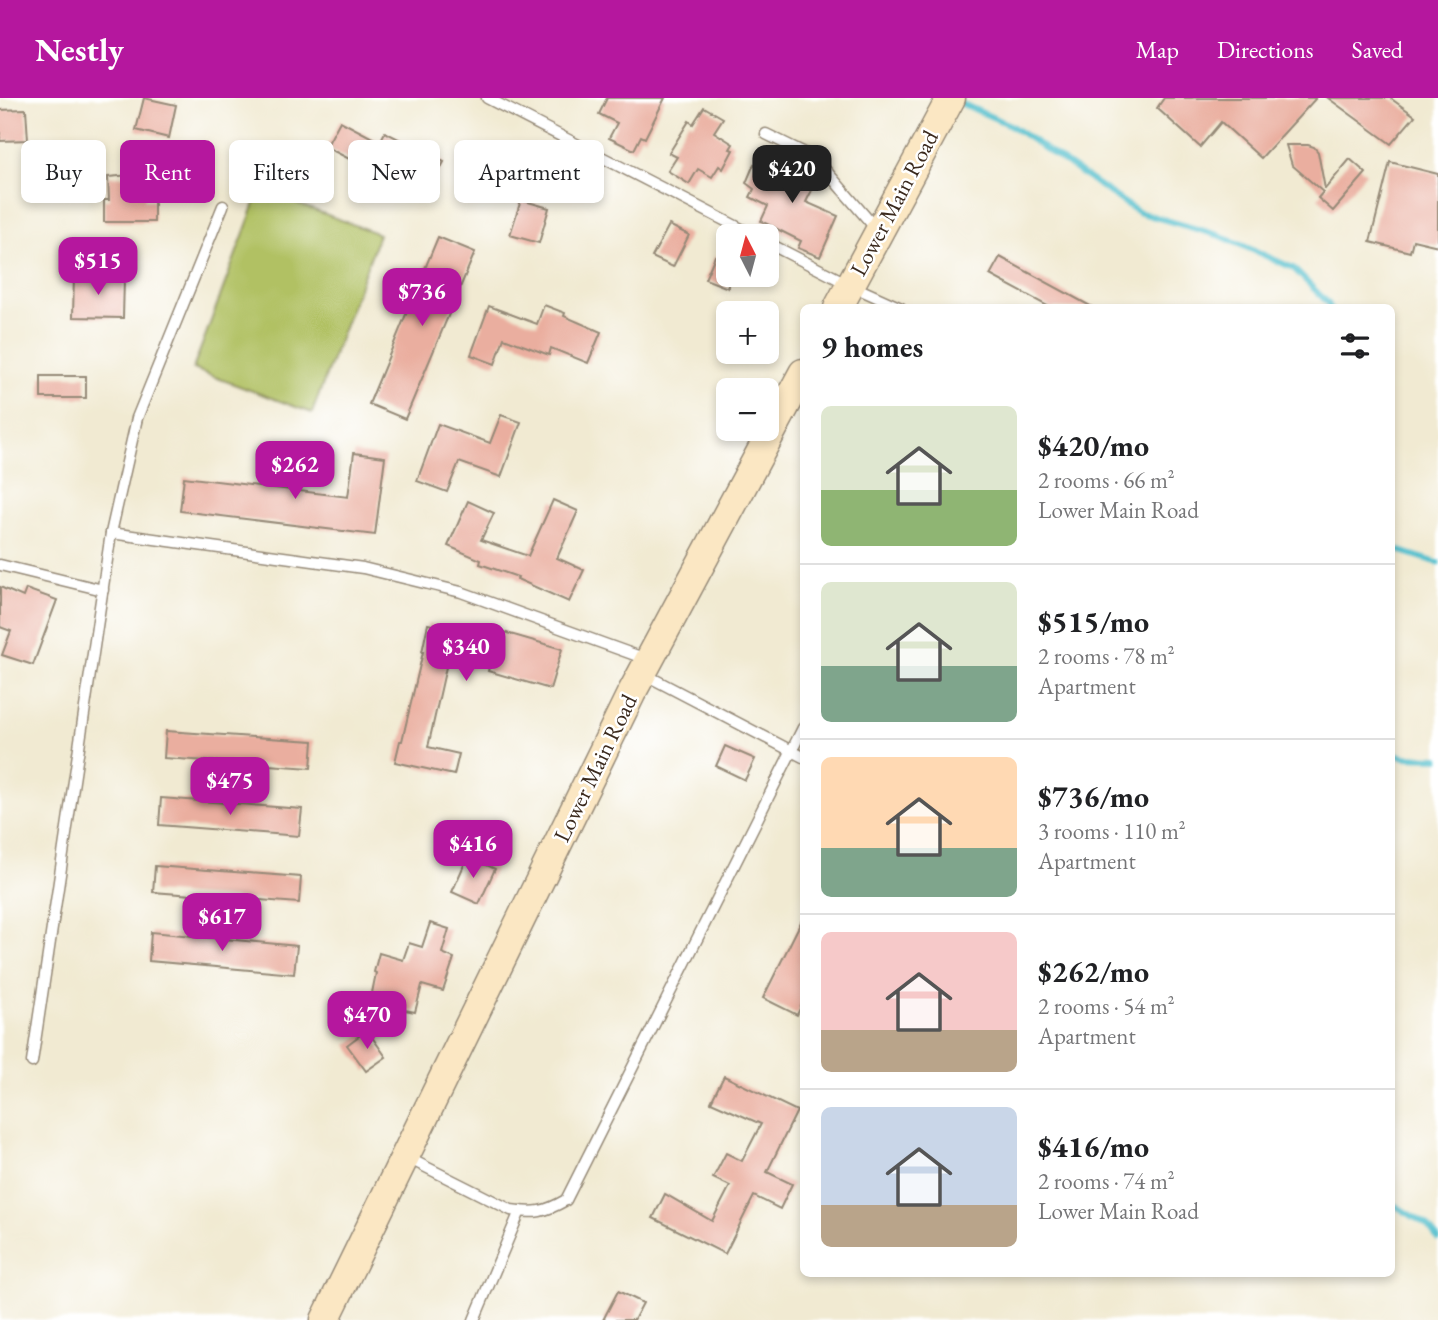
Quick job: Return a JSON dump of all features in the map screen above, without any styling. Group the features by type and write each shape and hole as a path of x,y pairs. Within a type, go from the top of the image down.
{"main road":[{"name":"Lower Main Road","path":"844,297 951,98"},
{"name":"Lower Main Road","path":"325,1320 646,667 800,379"}],"lane":[{"path":"488,98 732,224"},
{"path":"766,134 815,158 879,232"},
{"path":"32,1062 111,533 137,418 223,206"},
{"path":"779,251 844,297 880,304"},
{"path":"111,533 363,568 461,592 646,667 800,755"},
{"path":"0,565 103,590"},
{"path":"405,1157 511,1210 529,1213 551,1209 566,1200 800,734"},
{"path":"474,1320 520,1211"}],"green space":[{"path":"255,203 295,203 379,234 312,413 193,369"}],"building":[{"path":"144,98 176,105 169,138 136,130"},
{"path":"607,98 665,98 645,138 641,136 634,150 609,138 617,123 599,114"},
{"path":"1164,98 1316,98 1261,158 1221,122 1200,147 1157,108"},
{"path":"1328,98 1390,98 1415,116 1391,144"},
{"path":"704,107 723,118 714,132 733,144 730,149 733,150 723,169 719,166 712,177 698,169 689,184 668,171 677,157 669,153 689,121 693,124"},
{"path":"26,109 28,140 0,141 0,110"},
{"path":"340,121 376,140 348,140 348,158 334,151 334,140 330,140"},
{"path":"385,132 401,140 381,140"},
{"path":"1286,145 1314,147 1318,152 1325,189 1350,159 1366,173 1333,211 1318,198 1323,192 1292,165"},
{"path":"796,158 813,168 807,180 815,184 806,202 838,216 820,257 798,248 801,241 779,230 779,224 761,221 768,206 750,197 754,189 746,183 754,164 764,170 768,161 789,172"},
{"path":"1390,162 1438,174 1438,246 1413,240 1410,252 1370,242"},
{"path":"120,176 120,203 154,203 154,222 104,222 104,203 109,200 108,177"},
{"path":"520,203 549,208 539,243 510,235"},
{"path":"669,225 689,235 673,267 652,257"},
{"path":"438,237 475,252 405,419 369,404"},
{"path":"715,256 716,283 705,279"},
{"path":"1000,257 1087,304 1044,304 990,275"},
{"path":"74,276 124,278 123,318 73,317"},
{"path":"544,305 601,332 588,363 551,348 549,355 504,338 495,364 471,355 489,306 537,324"},
{"path":"41,376 86,376 86,398 41,398"},
{"path":"501,415 521,422 501,477 459,462 447,492 417,481 438,424 490,443"},
{"path":"354,453 385,457 375,535 180,511 184,477 348,497"},
{"path":"553,500 578,511 557,558 584,570 569,602 517,579 518,577 480,564 481,560 448,546 468,501 494,513 481,540 528,556"},
{"path":"0,587 23,597 26,589 57,600 33,665 2,655 11,631 0,627"},
{"path":"428,624 497,640 500,631 562,649 550,689 488,671 489,667 448,658 428,747 459,754 454,775 395,762"},
{"path":"166,731 313,741 311,768 164,758"},
{"path":"725,746 755,759 745,780 716,766"},
{"path":"161,798 302,809 299,836 159,825"},
{"path":"468,856 495,869 479,904 452,892"},
{"path":"155,866 301,877 299,903 153,892"},
{"path":"430,923 449,929 442,953 454,958 443,991 422,985 415,1012 370,1003 379,953 403,960 409,943 422,947"},
{"path":"800,924 800,1008 797,1015 763,998"},
{"path":"151,932 297,946 294,974 149,961"},
{"path":"367,1030 386,1057 366,1071 347,1045"},
{"path":"724,1076 797,1111 767,1172 792,1184 780,1209 754,1196 725,1254 653,1218 665,1194 712,1221 730,1186 713,1178 726,1153 742,1161 761,1124 711,1102"},
{"path":"618,1291 643,1303 634,1320 603,1320"}],"waterway":[{"path":"958,102 1010,125 1138,212 1221,236 1293,268 1328,304"},
{"path":"1395,549 1438,563"},
{"path":"1395,754 1404,757 1438,758"},
{"path":"1395,1205 1427,1225 1438,1239"}]}
